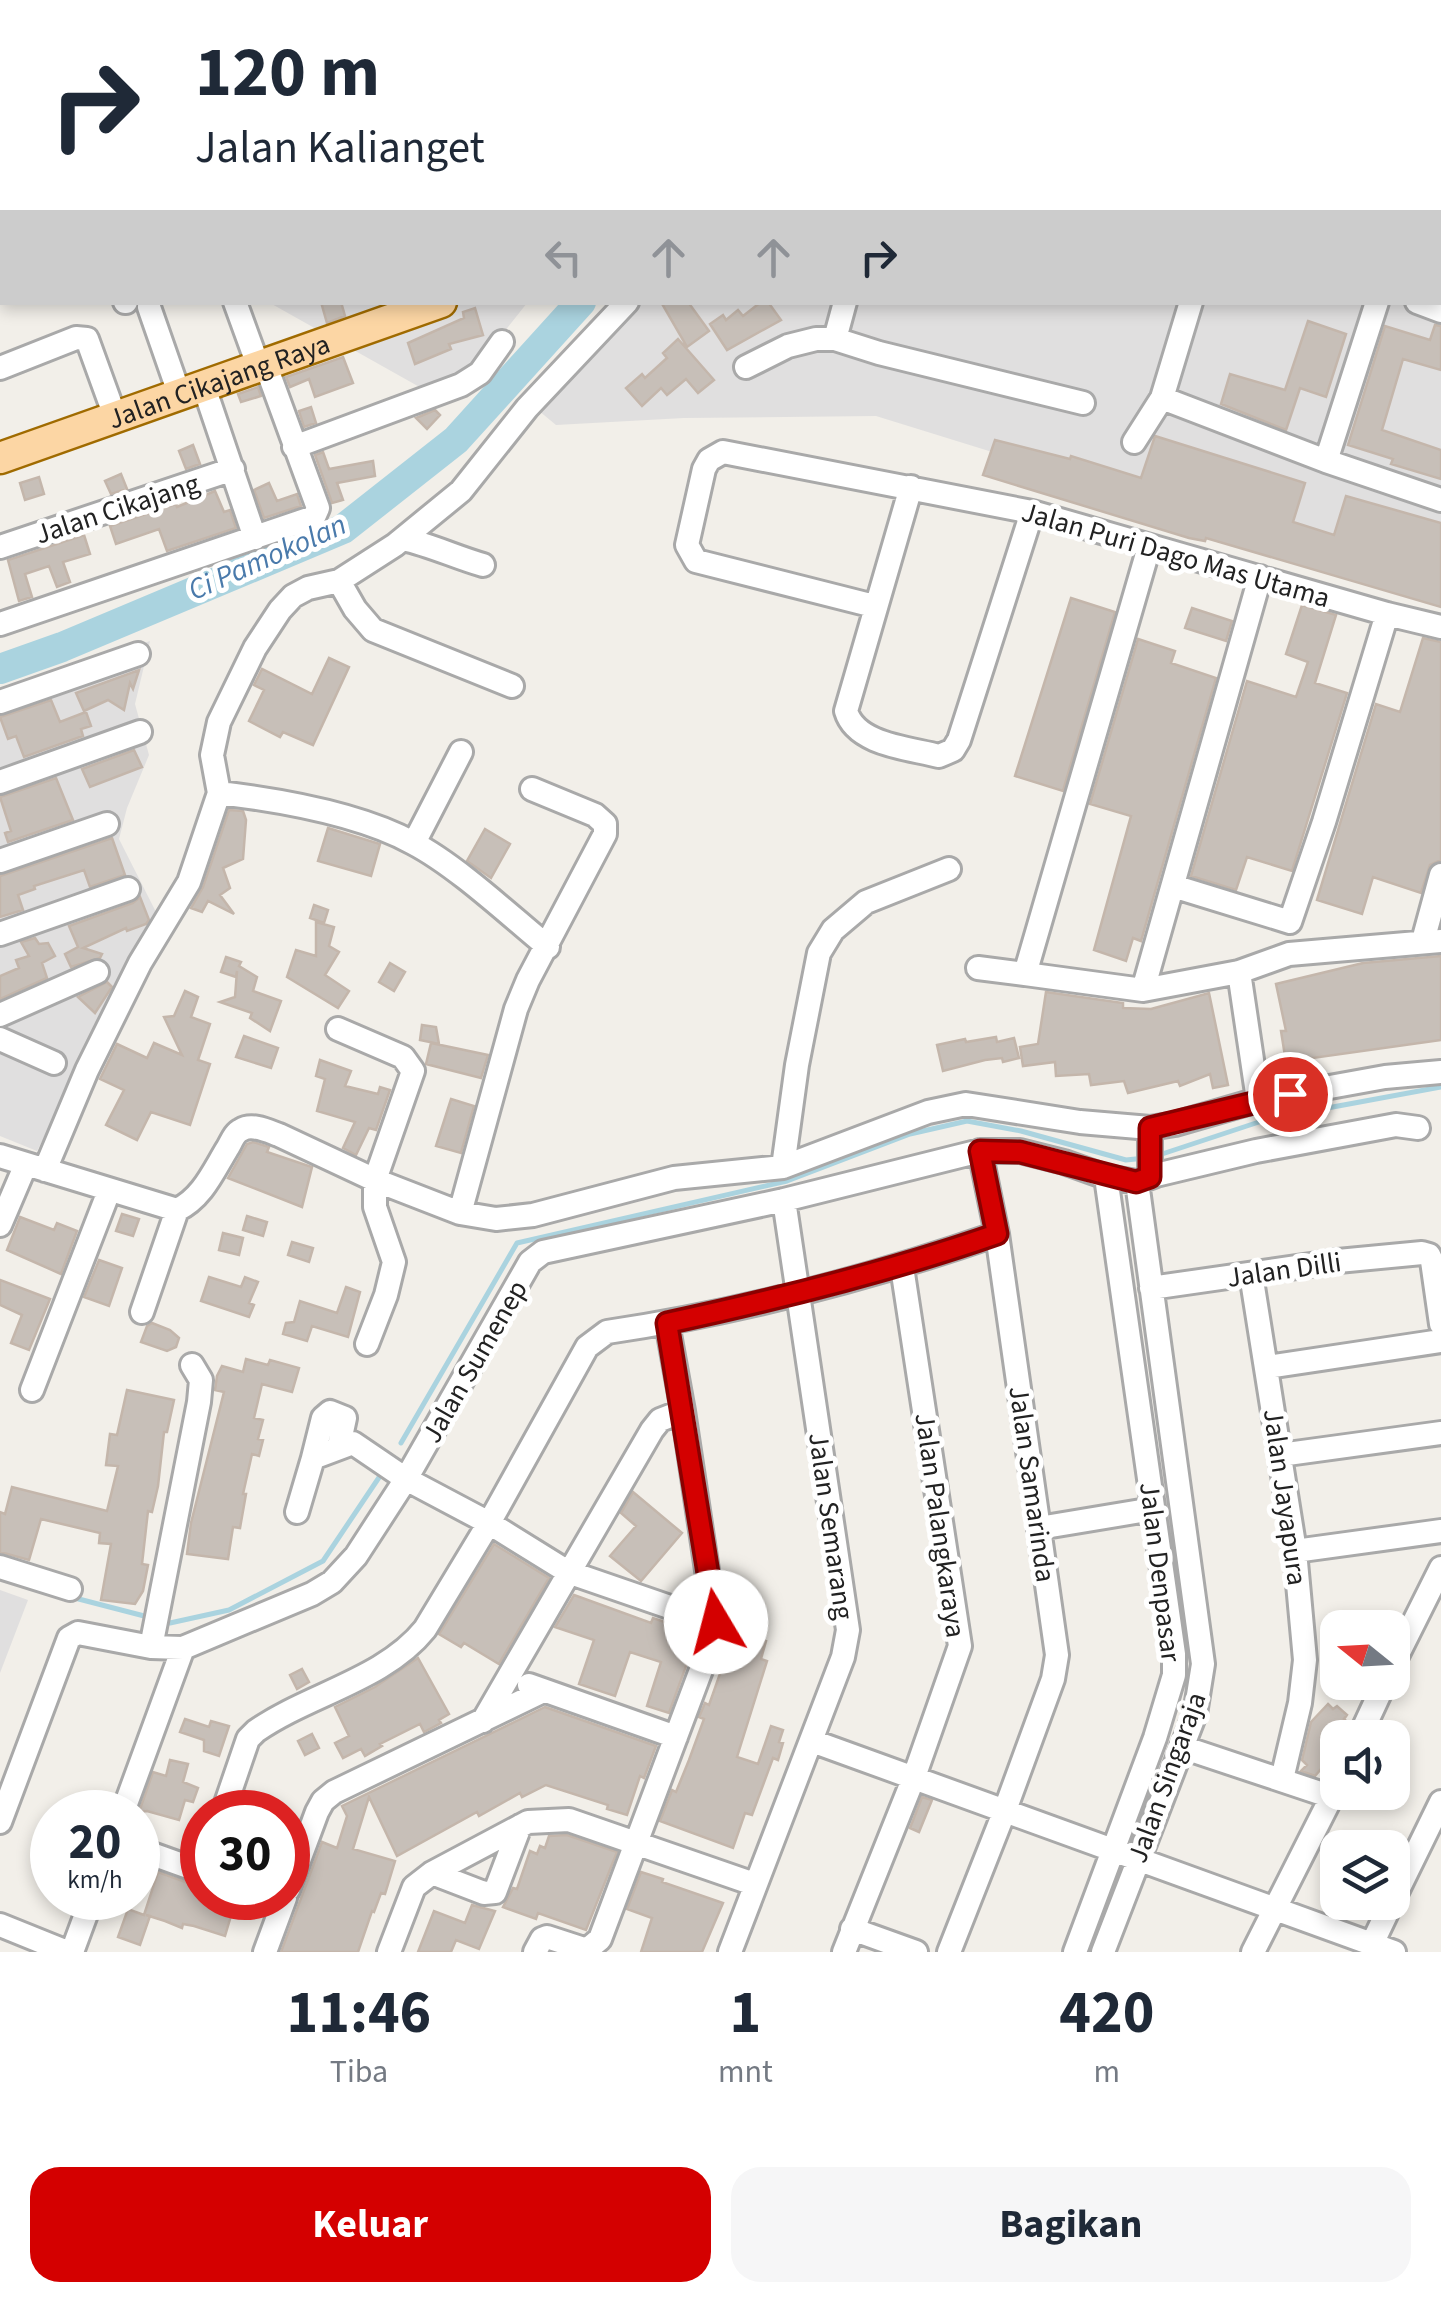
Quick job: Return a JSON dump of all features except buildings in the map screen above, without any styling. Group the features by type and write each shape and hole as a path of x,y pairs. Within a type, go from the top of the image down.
{"main road":[{"name":"Jalan Cikajang Raya","path":"0,458 432,305"}],"street":[{"path":"132,305 192,392 233,470 255,538"},
{"path":"0,624 314,517 318,508 236,305"},
{"path":"0,1225 88,1070 140,963 190,882 218,792 213,773 214,738 255,648 280,610 308,588 339,581 461,492 526,408 624,305"},
{"path":"835,339 844,305"},
{"path":"1134,442 1162,398 1191,305"},
{"path":"1326,461 1376,305"},
{"path":"0,368 76,338 87,339 116,419"},
{"path":"746,366 788,346 835,339 879,354 1083,403"},
{"path":"294,447 460,385 480,373 502,342"},
{"path":"1162,398 1441,500"},
{"name":"Jalan Puri Dago Mas Utama","path":"874,606 696,561 687,545 708,460 723,452 1032,512 1441,627"},
{"name":"Jalan Cikajang","path":"0,547 233,470"},
{"path":"910,487 847,704 849,722 862,735 945,756 960,740 1032,512"},
{"path":"403,538 483,564"},
{"path":"1025,974 1148,547"},
{"path":"1143,990 1260,577"},
{"path":"339,581 372,630 512,686"},
{"path":"1290,954 1290,922 1387,614"},
{"path":"0,702 138,654"},
{"path":"0,782 140,732"},
{"path":"414,843 461,752"},
{"path":"460,1213 516,1009 606,828 595,815 532,789"},
{"path":"218,792 312,809 414,843 548,948"},
{"path":"0,861 107,824"},
{"path":"782,1168 819,953 832,930 866,902 949,869"},
{"path":"978,968 1143,990 1239,972 1290,954 1432,941 1441,874"},
{"path":"1173,886 1290,922"},
{"path":"0,934 128,889"},
{"path":"0,1015 97,972"},
{"path":"1239,972 1258,1100"},
{"path":"338,1029 403,1056 412,1066 375,1180 375,1207 394,1262 367,1344"},
{"path":"0,1039 54,1063"},
{"path":"1147,1160 1176,1124 1258,1100 1386,1077 1441,1072"},
{"path":"142,1312 177,1210 205,1187 236,1134 245,1128 279,1135 375,1180 460,1213 496,1219 533,1216 674,1178 782,1168 928,1112 966,1104 1080,1122 1147,1160 1256,1152 1396,1125 1418,1128"},
{"name":"Jalan Sumenep","path":"183,1648 312,1594 332,1582 356,1556 406,1479 535,1257 550,1249 784,1200 980,1151 1020,1152 1106,1177 1147,1160"},
{"name":"Jalan Samarinda","path":"948,1952 1053,1679 1057,1654 997,1234 980,1151"},
{"path":"1,1160 177,1210"},
{"name":"Jalan Singaraja","path":"1104,1952 1124,1854 1182,1747 1200,1688 1202,1638 1151,1288 1147,1160"},
{"name":"Jalan Denpasar","path":"1075,1952 1124,1854 1174,1675 1106,1177"},
{"path":"32,1390 109,1191"},
{"name":"Jalan Semarang","path":"730,1952 843,1657 848,1630 784,1200"},
{"path":"231,1790 248,1739 256,1731 391,1660 412,1644 489,1523 587,1347 607,1332 798,1295 902,1267 997,1234"},
{"name":"Jalan Dilli","path":"1151,1288 1417,1253 1429,1255 1432,1261 1441,1324"},
{"name":"Jalan Palangkaraya","path":"844,1952 914,1778 957,1659 960,1633 902,1267"},
{"name":"Jalan Jayapura","path":"1250,1274 1296,1551 1305,1660 1300,1703 1282,1779"},
{"path":"535,1952 546,1936 587,1950 596,1945 716,1622 667,1323"},
{"path":"1268,1367 1441,1341"},
{"path":"152,1638 199,1402 201,1380 192,1365"},
{"path":"483,1721 652,1430 660,1420 683,1411"},
{"path":"297,1512 323,1418 330,1412 345,1418 339,1446"},
{"path":"1280,1455 1441,1433"},
{"path":"313,1458 353,1442 406,1479 489,1523 568,1572 716,1622"},
{"path":"1039,1528 1154,1509"},
{"path":"1296,1551 1441,1531"},
{"path":"0,1567 70,1590"},
{"path":"1410,1630 1441,1568"},
{"path":"0,1822 6,1786 69,1638 78,1634 152,1638 183,1648 132,1790"},
{"path":"508,1676 676,1737"},
{"path":"310,1831 323,1800 334,1792 543,1691"},
{"path":"812,1740 1383,1948 1388,1920"},
{"path":"1182,1747 1320,1788"},
{"path":"1410,1865 1441,1802"},
{"path":"1253,1952 1324,1810"},
{"path":"389,1952 414,1886 520,1826 540,1820 570,1820 754,1884"},
{"path":"432,1873 484,1894 495,1892 520,1826"},
{"path":"0,1925 69,1952 83,1920"},
{"path":"265,1952 275,1920"},
{"path":"852,1929 916,1952"}],"shaded area":[{"path":"274,305 525,305 448,403"},
{"path":"626,305 1441,305 1441,591 876,416 684,418 556,425 527,401"},
{"path":"150,641 135,704 149,755 119,839 158,916 37,1151 0,1136 0,694"},
{"path":"0,1590 28,1600 0,1673"}],"waterway":[{"name":"Ci Pamokolan","path":"0,669 62,647 343,529 456,440 578,305"},
{"path":"1156,1156 1268,1119 1441,1087"},
{"path":"401,1443 517,1243 787,1181 910,1134 967,1121 1021,1131 1126,1160 1145,1158"},
{"path":"163,1621 170,1623 229,1610 323,1561 384,1470"},
{"path":"71,1597 152,1618"}],"route":[{"path":"716,1622 667,1323 802,1294 902,1267 997,1234 980,1151 1020,1152 1136,1182 1150,1177 1150,1128 1290,1094"}]}
